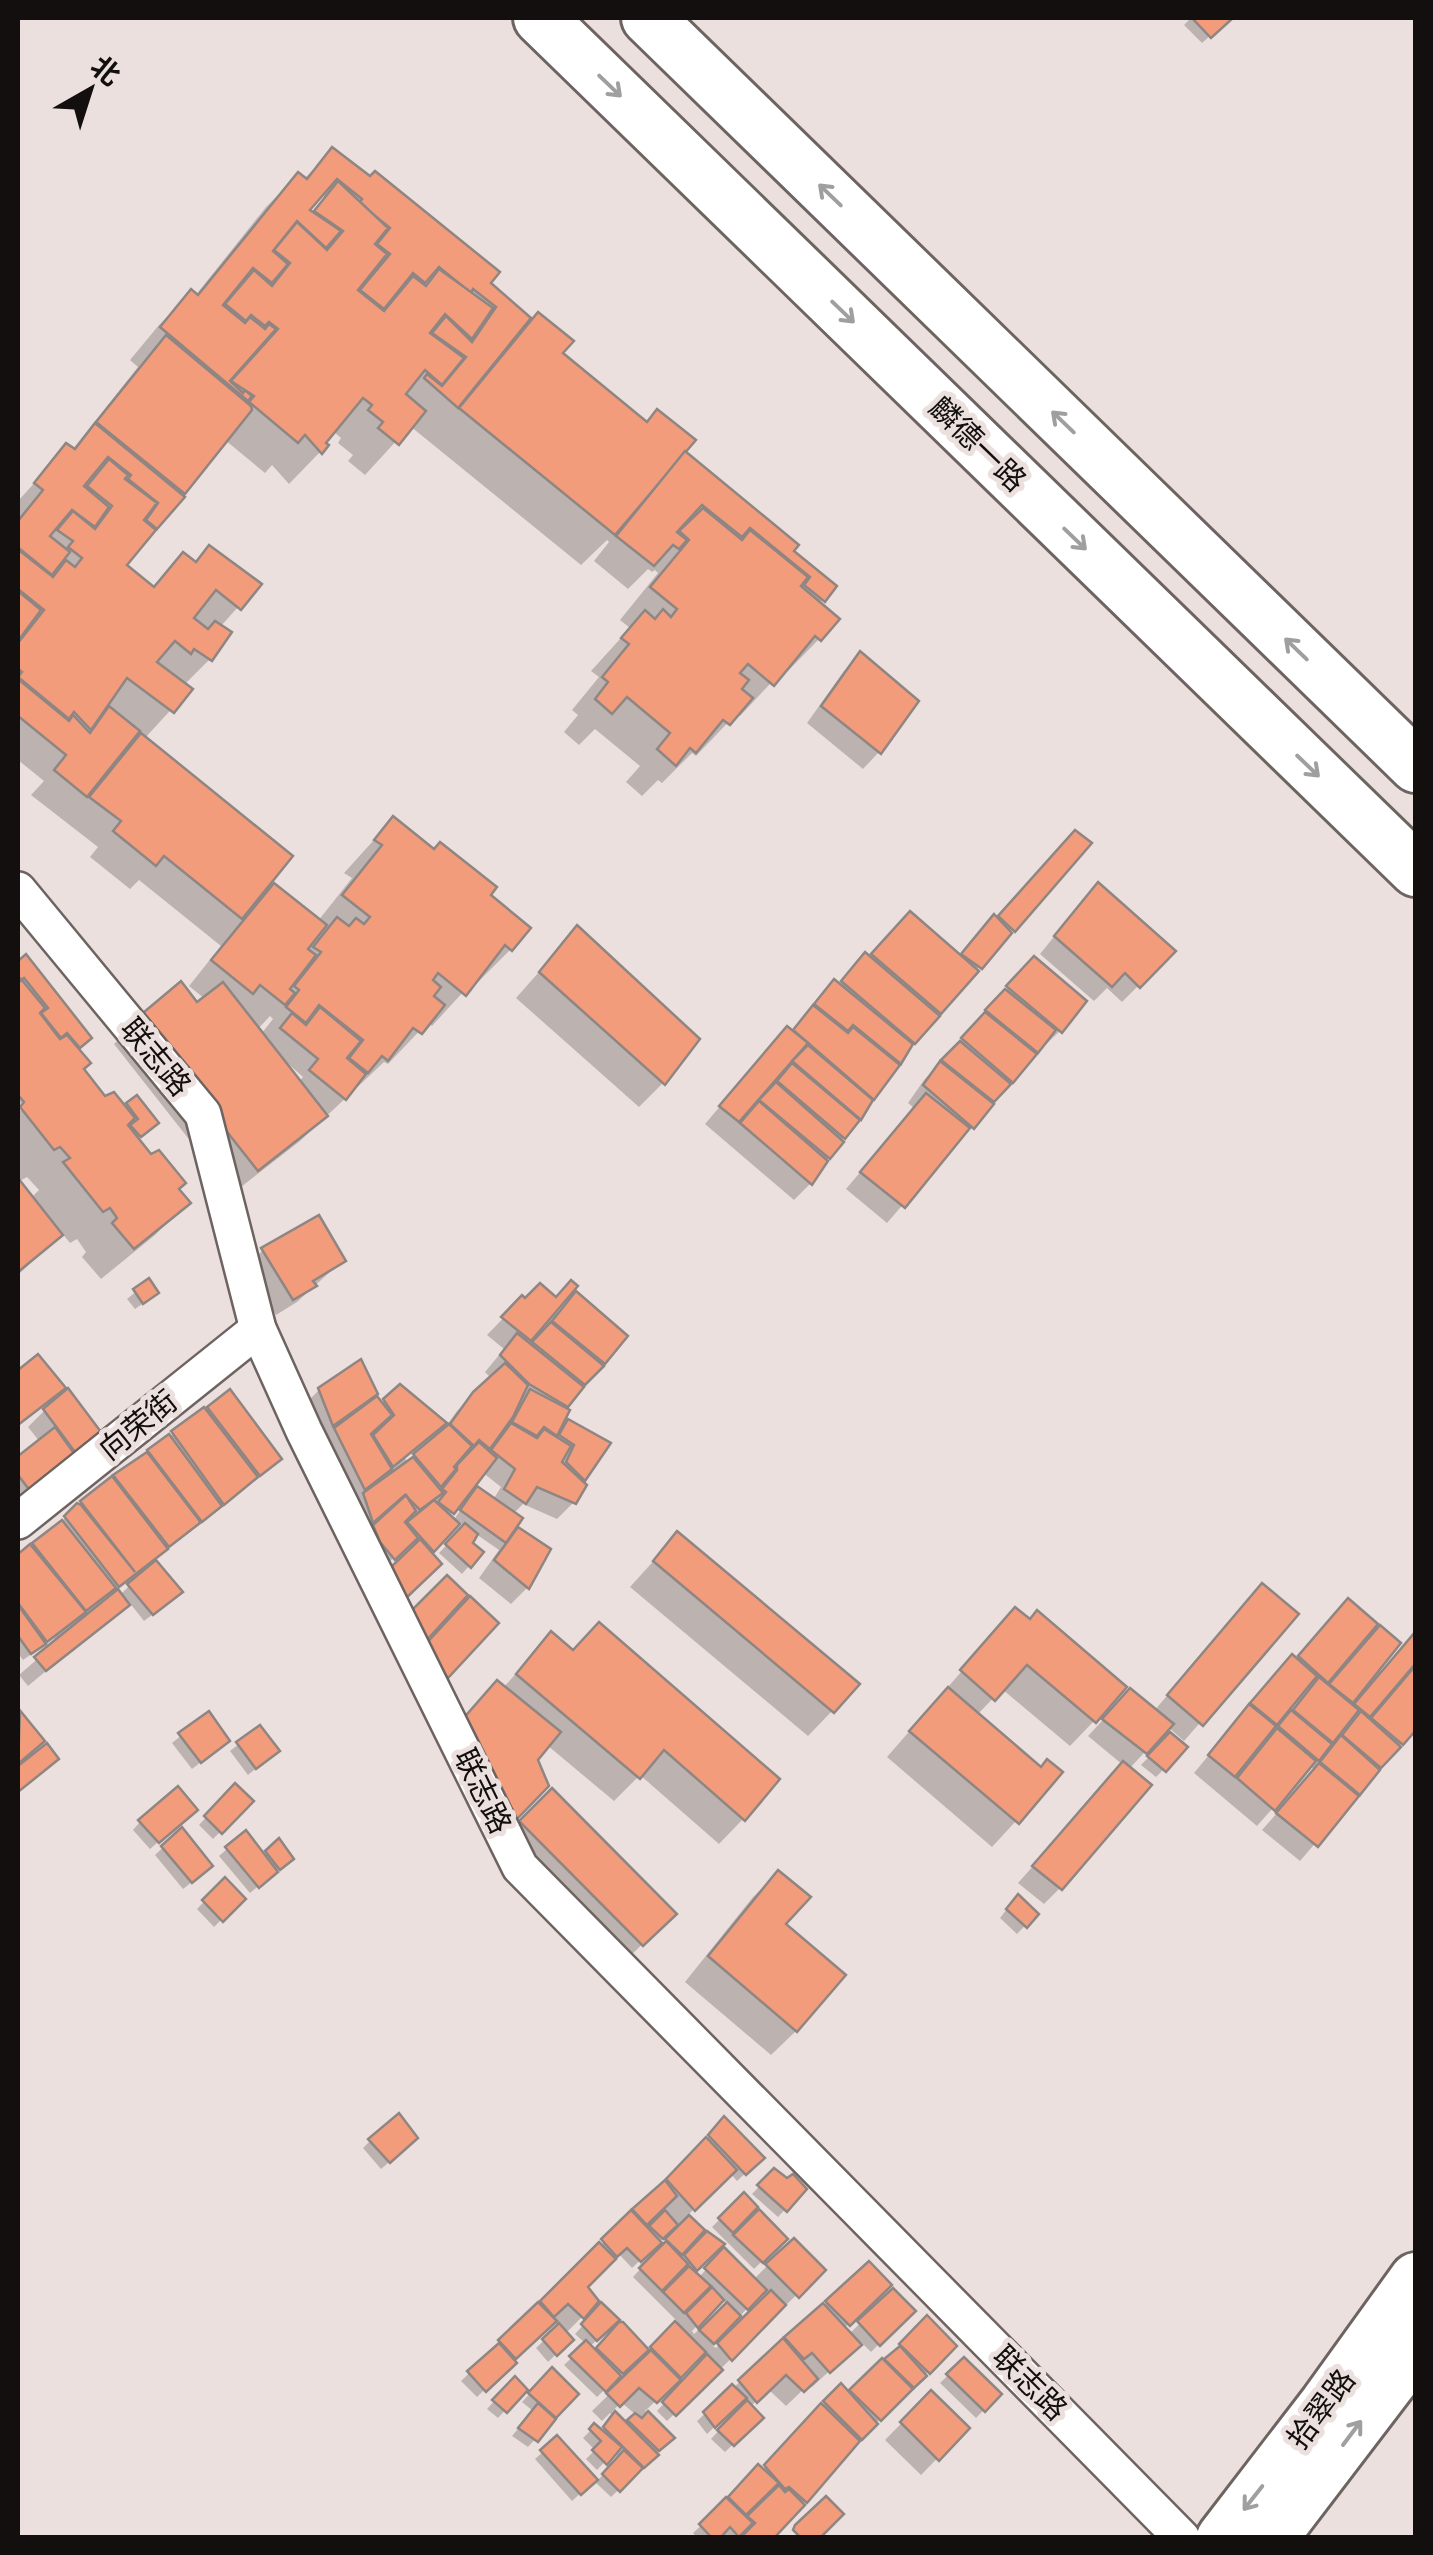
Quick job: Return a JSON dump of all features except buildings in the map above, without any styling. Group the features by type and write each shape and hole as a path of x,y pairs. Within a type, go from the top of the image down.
{"main road":[{"name":"麟德一路","path":"540,18 1416,870"},
{"path":"648,18 1416,766"},
{"name":"拾翠路","path":"1223,2538 1416,2279"},
{"name":"拾翠路","path":"1271,2538 1416,2348"}],"street":[{"name":"联志路","path":"18,890 204,1114 258,1328 304,1431 520,1867 1182,2538"},
{"name":"向荣街","path":"18,1521 258,1328"}]}
